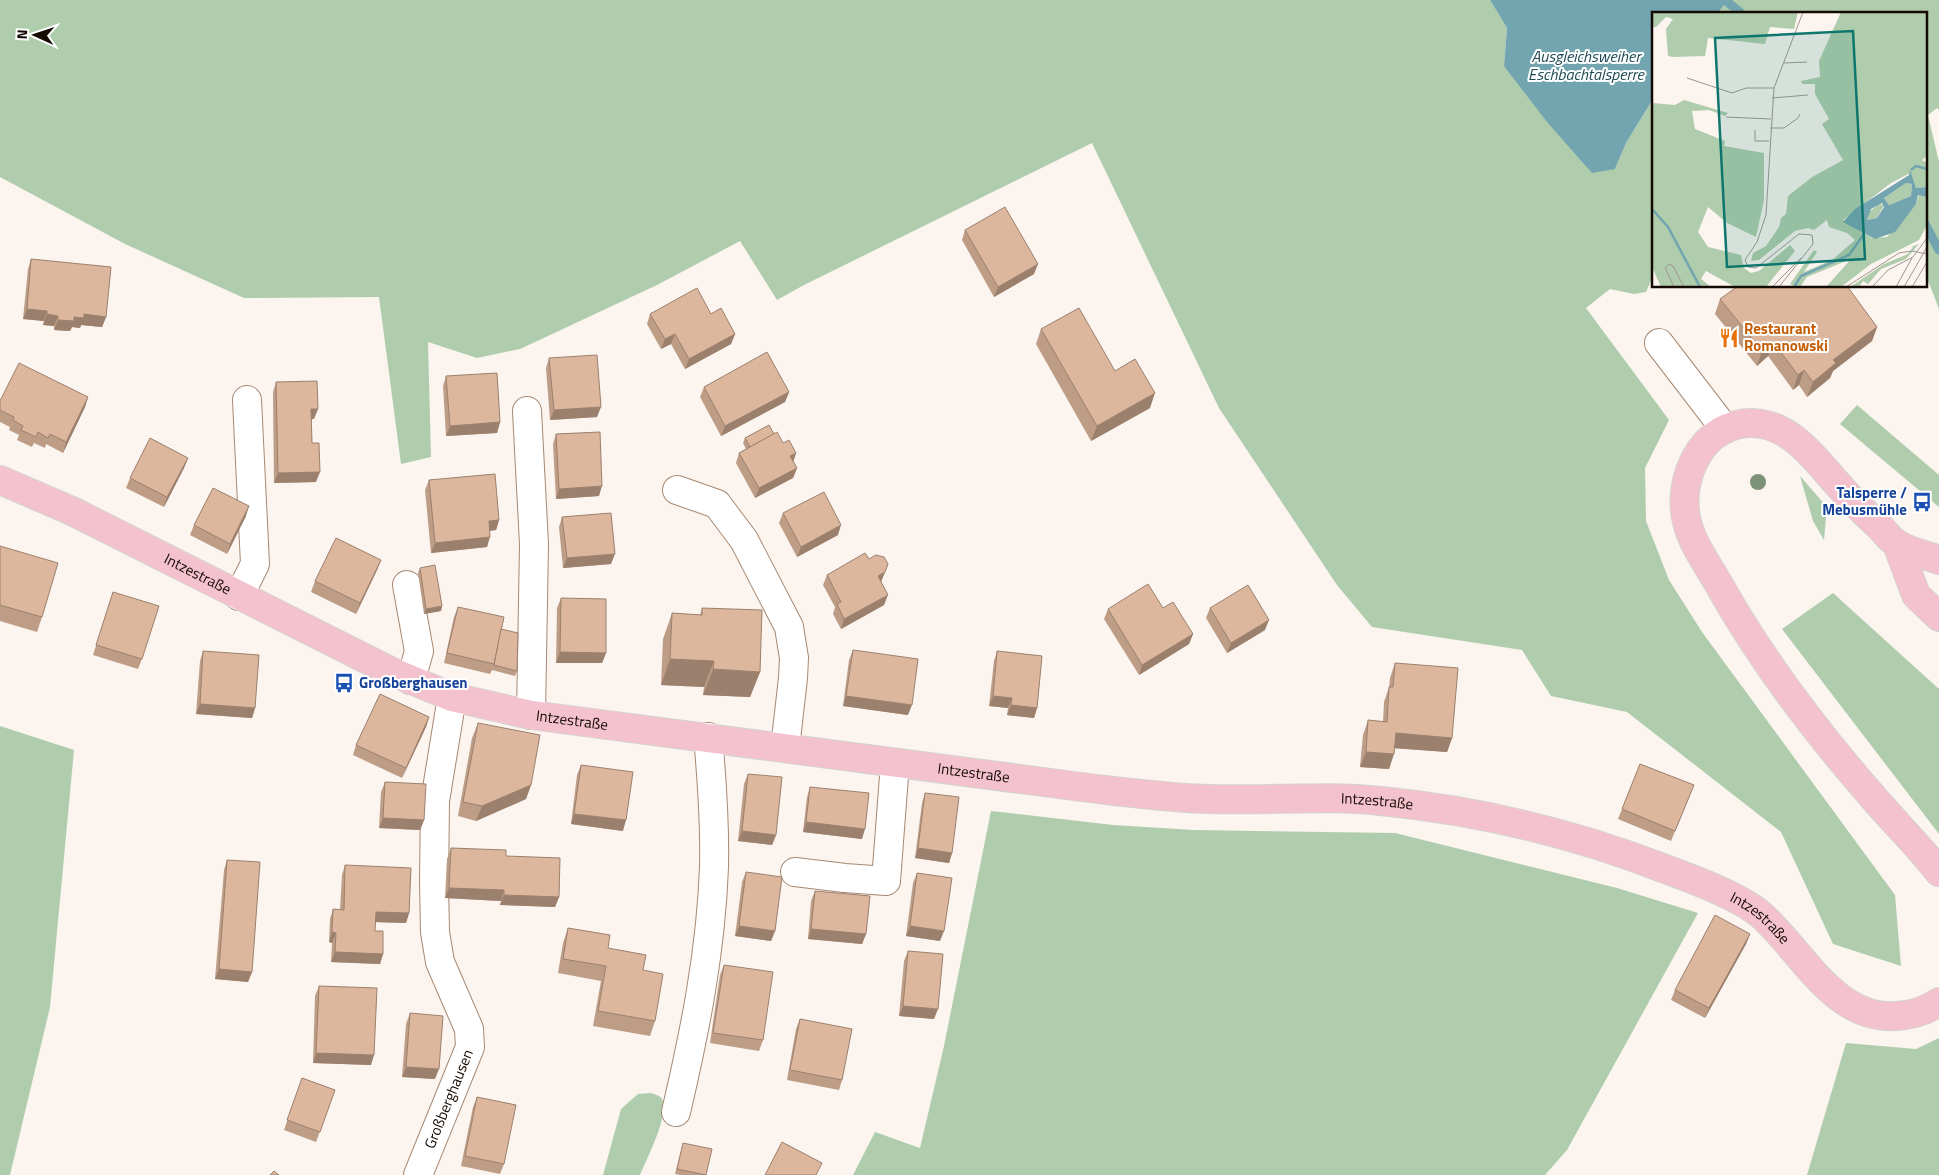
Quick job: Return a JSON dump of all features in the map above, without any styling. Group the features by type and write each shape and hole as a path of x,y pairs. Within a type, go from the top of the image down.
{"main road":[{"path":"1939,560 1897,544 1854,503 1805,449 1788,435 1772,426 1754,423 1718,432 1702,448 1687,480 1684,495 1686,516 1696,545 1744,628 1781,684 1872,796 1939,872"},
{"name":"Intzestraße","path":"0,480 72,511 390,671 452,696 531,715 1164,796 1210,799 1340,799 1379,801 1450,809 1521,822 1624,853 1703,884 1742,903 1758,912 1821,982 1862,1011 1889,1016 1901,1015 1927,1009 1939,1002"},
{"path":"1897,544 1916,595 1939,617"}],"street":[{"path":"1659,343 1725,429"},
{"path":"240,596 255,564 247,400"},
{"path":"527,411 534,544 531,715"},
{"path":"677,490 717,504 744,540 785,619 792,641 794,658 785,748"},
{"path":"407,585 419,651 411,680"},
{"name":"Großberghausen","path":"418,1175 470,1048 469,1029 440,962 435,932 435,802 452,696"},
{"path":"676,1112 704,980 710,920 714,866 713,803 708,737"},
{"path":"794,872 845,878 886,880 895,763"}],"green space":[{"path":"0,0 1490,0 1507,28 1504,66 1615,169 1626,143 1652,101 1652,278 1646,292 1634,294 1610,289 1586,308 1669,420 1645,468 1646,521 1669,580 1702,632 1895,895 1901,966 1833,944 1781,832 1627,712 1551,696 1522,650 1372,627 1337,585 1219,408 1092,143 777,300 740,241 657,285 520,349 477,358 428,342 431,457 401,464 379,297 244,298 125,244 0,177"},
{"path":"1728,0 1939,0 1939,110 1937,108 1928,115 1939,162 1939,309 1926,279 1926,12 1719,12"},
{"path":"1857,405 1939,475 1939,507 1840,424"},
{"path":"1800,476 1827,507 1824,540 1813,521"},
{"path":"1833,593 1939,689 1939,834 1782,629"},
{"path":"0,726 74,750 50,1007 10,1175 0,1175"},
{"path":"991,811 1113,825 1194,830 1395,833 1617,888 1698,913 1567,1150 1545,1175 853,1175 875,1132 920,1148 944,1046"},
{"path":"1939,1038 1939,1175 1807,1175 1846,1043 1916,1049"},
{"path":"651,1093 662,1098 662,1119 656,1139 640,1175 603,1175 621,1109 638,1094"}],"water":[{"name":"Ausgleichsweiher Eschbachtalsperre","path":"1490,0 1728,0 1719,12 1652,12 1652,101 1626,143 1615,169 1592,173 1547,122 1504,66 1507,28"}],"building":[{"path":"1005,207 1038,264 998,287 965,230"},
{"path":"31,259 111,267 106,317 84,314 84,318 74,317 74,321 58,320 58,316 47,314 47,311 27,309"},
{"path":"697,288 711,314 721,308 735,334 689,359 675,334 665,339 650,314"},
{"path":"1735,288 1848,288 1877,327 1833,360 1836,363 1813,382 1804,370 1798,375 1773,342 1762,351 1720,299"},
{"path":"1079,308 1115,371 1135,359 1155,393 1097,426 1041,329"},
{"path":"767,352 789,392 725,426 704,387"},
{"path":"597,355 601,407 554,410 549,358"},
{"path":"19,363 88,397 66,442 50,434 48,438 38,432 36,437 21,430 23,426 13,420 14,417 0,410 0,401"},
{"path":"497,373 500,422 450,426 446,376"},
{"path":"317,381 318,409 311,409 312,443 319,443 320,472 278,473 276,382"},
{"path":"769,425 774,434 750,447 745,438"},
{"path":"600,432 602,486 559,489 556,434"},
{"path":"777,432 783,443 789,440 796,453 790,456 797,468 759,488 739,453"},
{"path":"150,438 188,458 167,497 130,478"},
{"path":"495,474 499,520 489,521 490,537 435,543 429,480"},
{"path":"213,488 249,506 230,544 194,525"},
{"path":"824,492 841,525 801,547 783,513"},
{"path":"611,513 615,554 567,558 562,517"},
{"path":"336,538 381,560 360,603 315,581"},
{"path":"0,546 58,563 42,617 0,605"},
{"path":"865,553 869,559 876,555 884,557 888,564 885,572 878,576 888,595 844,619 837,604 841,602 827,575"},
{"path":"435,565 442,606 426,609 420,568"},
{"path":"1148,584 1163,608 1173,602 1193,634 1142,665 1108,609"},
{"path":"1248,585 1269,620 1231,643 1210,608"},
{"path":"113,592 159,606 142,659 96,645"},
{"path":"561,598 606,599 606,653 560,652"},
{"path":"458,607 504,617 494,664 447,653"},
{"path":"702,608 762,610 760,672 713,669 714,661 670,659 672,613 702,615"},
{"path":"501,629 518,633 517,671 494,665"},
{"path":"853,650 918,659 912,705 846,696"},
{"path":"203,651 259,655 255,708 200,704"},
{"path":"997,651 1042,656 1037,708 1011,705 1012,698 993,696"},
{"path":"1395,663 1458,668 1452,738 1396,733 1394,754 1366,752 1368,720 1387,722 1389,687 1393,687"},
{"path":"380,694 429,717 406,768 356,745"},
{"path":"478,723 540,735 531,785 482,806 463,802"},
{"path":"1640,764 1694,785 1675,831 1622,809"},
{"path":"581,765 633,772 626,820 574,814"},
{"path":"748,774 782,777 776,835 742,831"},
{"path":"385,782 426,784 424,820 383,818"},
{"path":"810,787 869,793 865,829 806,822"},
{"path":"925,793 959,797 952,853 918,848"},
{"path":"451,848 506,850 506,856 560,858 559,897 504,895 504,890 449,888"},
{"path":"227,860 260,862 252,972 219,969"},
{"path":"345,865 411,868 409,913 376,912 375,931 383,931 383,954 335,952 336,933 332,932 333,909 344,910"},
{"path":"746,872 782,877 775,931 739,926"},
{"path":"917,873 952,878 944,931 910,926"},
{"path":"815,891 870,896 866,934 811,929"},
{"path":"1715,915 1750,934 1709,1008 1675,990"},
{"path":"568,928 610,935 608,948 646,955 643,970 663,974 655,1021 598,1011 606,966 563,959"},
{"path":"908,951 943,954 938,1009 903,1006"},
{"path":"724,965 773,972 763,1040 713,1033"},
{"path":"319,986 377,988 374,1055 316,1053"},
{"path":"410,1013 443,1016 439,1069 406,1067"},
{"path":"800,1019 852,1029 842,1080 790,1070"},
{"path":"302,1078 335,1090 320,1132 287,1120"},
{"path":"477,1097 516,1105 504,1164 465,1156"},
{"path":"782,1142 822,1163 816,1175 765,1175"},
{"path":"683,1143 712,1149 706,1175 677,1169"},
{"path":"274,1171 279,1175 270,1175"}],"waterway":[{"path":"1725,0 1740,12"},
{"path":"1926,226 1939,250"}],"place":[{"name":"Restaurant Romanowski","path":"1729,338"},
{"name":"Talsperre / Mebusmühle","path":"1922,502"},
{"name":"Großberghausen","path":"344,683"}]}
